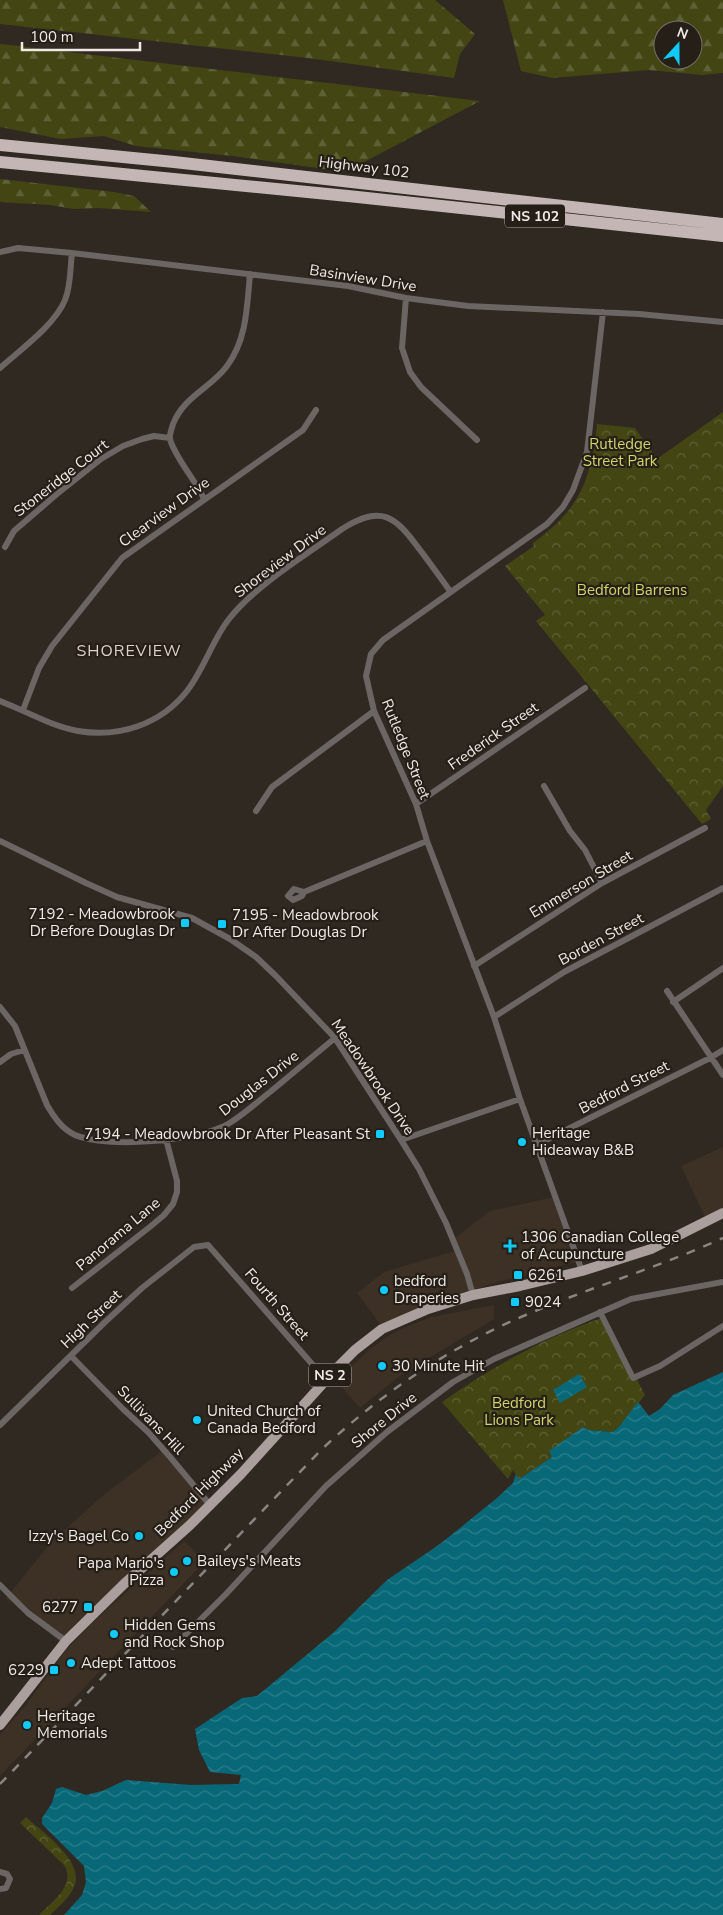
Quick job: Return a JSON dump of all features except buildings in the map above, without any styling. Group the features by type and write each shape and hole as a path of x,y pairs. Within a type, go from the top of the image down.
{"highway":[{"name":"Highway 102","path":"0,145 174,162 723,224"},
{"name":"Highway 102","path":"0,162 348,196 723,236"}],"main road":[{"name":"Bedford Highway","path":"0,1725 66,1641 241,1474 355,1350 382,1330 428,1309 472,1295 520,1286 650,1250 723,1213"}],"street":[{"name":"Basinview Drive","path":"0,252 18,248 72,253 348,286 406,298 468,306 639,314 723,322"},
{"path":"0,368 47,326 58,312 65,299 72,253"},
{"path":"204,499 198,485 180,458 170,438 179,411 221,373 237,351 244,332 250,274"},
{"path":"406,298 402,348 410,372 421,387 477,440"},
{"name":"Rutledge Street","path":"582,1270 520,1099 494,1017 427,841 416,804 374,711 366,676 371,654 383,640 547,524 564,507 573,490 587,452 603,312"},
{"name":"Clearview Drive","path":"23,710 38,668 52,646 122,558 303,430 316,410"},
{"name":"Stoneridge Court","path":"5,547 14,531 101,459 123,446 142,439 154,436 170,438"},
{"name":"Shoreview Drive","path":"0,701 52,723 78,730 99,733 132,729 148,724 167,711 186,692 227,621 238,608 252,595 342,529 354,522 370,517 382,516 395,520 406,531 450,591"},
{"name":"Frederick Street","path":"416,804 585,688"},
{"path":"256,811 272,787 374,711"},
{"path":"544,786 570,831 585,850 602,883"},
{"name":"Emmerson Street","path":"474,966 602,883 705,828"},
{"name":"Meadowbrook Drive","path":"0,841 117,897 192,918 230,939 256,957 335,1038 401,1140 419,1169 446,1223 467,1274 472,1295"},
{"path":"304,892 427,841"},
{"name":"Borden Street","path":"494,1017 564,972 723,888"},
{"path":"673,1002 723,968"},
{"path":"667,991 723,1075"},
{"name":"Douglas Drive","path":"0,1007 14,1026 47,1105 62,1126 73,1134 85,1139 102,1142 166,1139 212,1132 229,1124 335,1038"},
{"path":"0,1062 11,1054 24,1050"},
{"name":"Bedford Street","path":"536,1145 723,1050"},
{"path":"401,1140 520,1099"},
{"name":"Panorama Lane","path":"72,1288 151,1226 173,1204 177,1192 177,1181 166,1139"},
{"name":"High Street","path":"0,1425 105,1322 150,1282 194,1247 208,1245"},
{"name":"Fourth Street","path":"208,1245 326,1380"},
{"name":"Shore Drive","path":"173,1647 226,1594 326,1486 387,1432 453,1382 494,1359 631,1299 723,1282"},
{"path":"600,1312 632,1378 660,1366 723,1326"},
{"name":"Sullivans Hill","path":"71,1356 165,1451 210,1505"},
{"path":"0,1585 28,1613 66,1641"},
{"path":"0,1872 7,1874 10,1882 6,1888 0,1889"}],"shaded area":[{"path":"723,1147 723,1209 706,1219 681,1166"},
{"path":"554,1197 565,1215 582,1260 490,1284 380,1324 357,1293 384,1272 455,1251 451,1241 490,1211"},
{"path":"494,1305 494,1319 402,1374 360,1408 336,1381 369,1350 388,1336 406,1327 431,1317"},
{"path":"162,1451 212,1500 77,1622 60,1642 6,1598 52,1541 106,1493"},
{"path":"184,1541 205,1561 0,1776 0,1735 26,1705 67,1649 92,1623"}],"green space":[{"path":"0,0 435,0 475,34 460,54 454,78 308,58 0,24"},
{"path":"503,0 723,0 723,73 702,75 649,70 552,78 521,71"},
{"path":"0,44 480,101 345,172 233,156 136,146 104,136 61,139 0,127"},
{"path":"0,179 134,196 151,212 99,208 73,209 51,205 0,202"},
{"name":"Bedford Barrens","path":"723,412 723,786 706,810 711,819 702,824 536,621 545,615 505,566 534,546 533,543 562,518 572,505 587,478 597,424 635,428 657,459"},
{"name":"Bedford Lions Park","path":"605,1317 645,1395 618,1428 612,1432 588,1430 584,1427 549,1452 552,1457 519,1479 513,1470 508,1479 442,1402 500,1365 541,1343"},
{"path":"26,1817 61,1849 74,1869 76,1879 71,1893 50,1915 39,1915 61,1893 67,1879 67,1872 64,1865 20,1823"}],"water":[{"path":"723,1372 723,1915 64,1915 82,1895 86,1882 84,1866 42,1824 42,1818 52,1803 56,1789 62,1787 86,1795 102,1791 126,1780 191,1785 239,1784 241,1775 210,1772 199,1750 195,1729 242,1698 257,1696 333,1633 387,1580 440,1544 497,1498 513,1483 516,1474 519,1479 552,1457 549,1451 583,1427 588,1430 612,1432 618,1428 638,1402 649,1416 660,1409 673,1395"},
{"path":"579,1374 587,1387 560,1403 553,1390"}],"railway":[{"path":"0,1784 320,1451 390,1392 440,1359 521,1317 723,1238"}],"place":[{"name":"7192 - Meadowbrook Dr Before Douglas Dr","path":"185,923"},
{"name":"7195 - Meadowbrook Dr After Douglas Dr","path":"222,924"},
{"name":"7194 - Meadowbrook Dr After Pleasant St","path":"380,1134"},
{"name":"Heritage Hideaway B&B","path":"522,1142"},
{"name":"1306 Canadian College of Acupuncture","path":"510,1246"},
{"name":"6261","path":"518,1275"},
{"name":"bedford Draperies","path":"384,1290"},
{"name":"9024","path":"515,1302"},
{"name":"30 Minute Hit","path":"382,1366"},
{"name":"United Church of Canada Bedford","path":"197,1420"},
{"name":"Izzy's Bagel Co","path":"139,1536"},
{"name":"Baileys's Meats","path":"187,1561"},
{"name":"Papa Mario's Pizza","path":"174,1572"},
{"name":"6277","path":"88,1607"},
{"name":"Hidden Gems and Rock Shop","path":"114,1634"},
{"name":"Adept Tattoos","path":"71,1663"},
{"name":"6229","path":"54,1670"},
{"name":"Heritage Memorials","path":"27,1725"}],"district":[{"name":"SHOREVIEW","path":"129,651"}],"park label":[{"name":"Rutledge Street Park","path":"620,452"}]}
